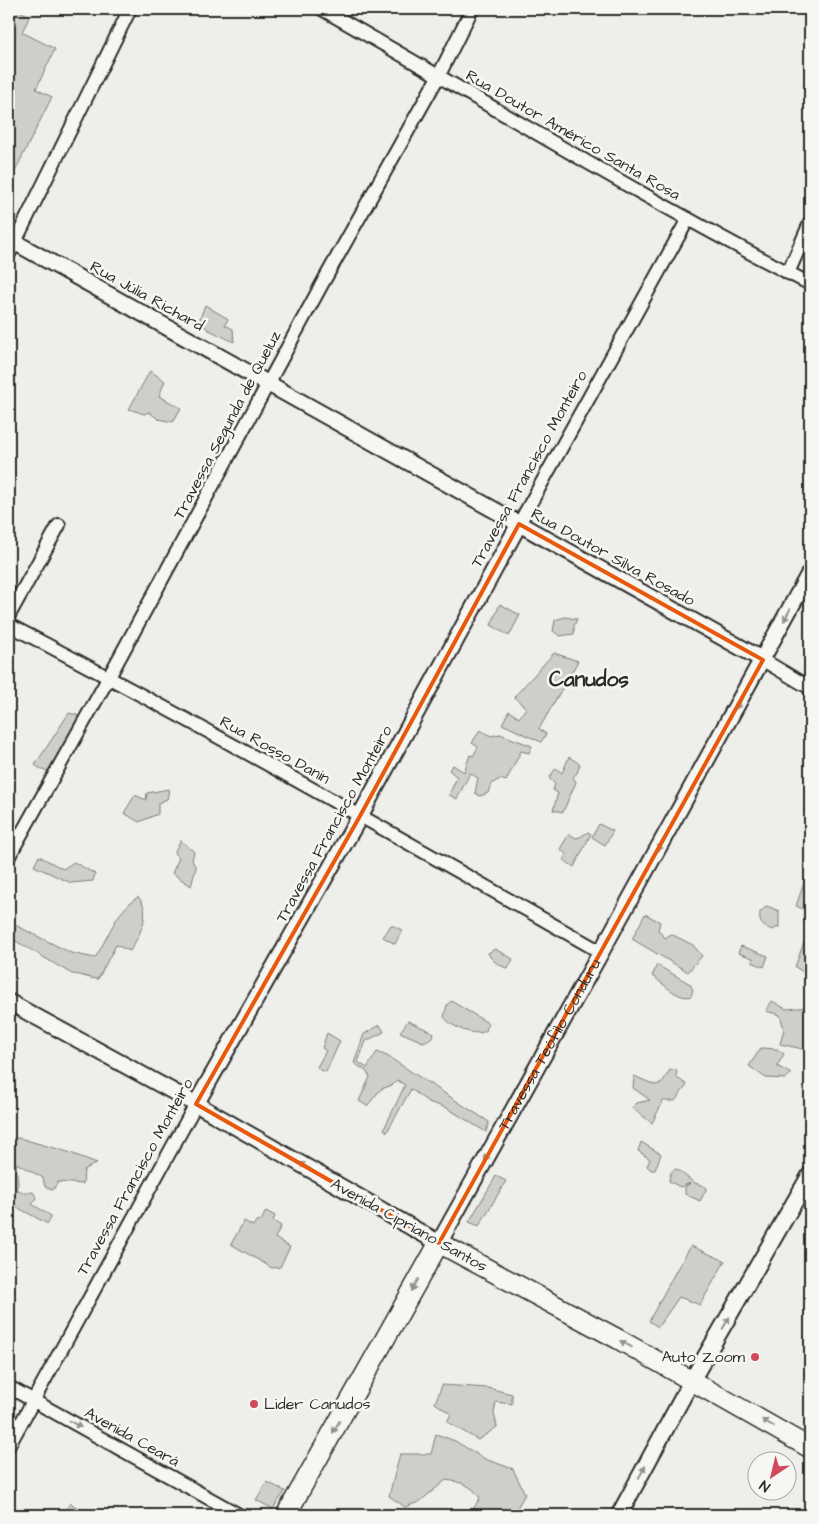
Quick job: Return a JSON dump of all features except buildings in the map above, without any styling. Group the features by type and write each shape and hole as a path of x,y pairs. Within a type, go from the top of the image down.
{"main road":[{"name":"Avenida Cipriano Santos","path":"439,1243 692,1380 810,1448"},
{"name":"Travessa Teófilo Conduru","path":"286,1515 439,1243"}],"street":[{"path":"11,245 130,9"},
{"name":"Rua Doutor Américo Santa Rosa","path":"322,9 688,219 810,284"},
{"name":"Travessa Segunda de Queluz","path":"9,856 110,677 268,383 438,77 472,9"},
{"name":"Travessa Francisco Monteiro","path":"9,1445 196,1104 360,816 688,219"},
{"path":"788,273 810,223"},
{"name":"Rua Júlia Richard","path":"11,245 268,383"},
{"name":"Rua Doutor Silva Rosado","path":"268,383 810,688"},
{"path":"9,615 59,524"},
{"name":"Travessa Teófilo Conduru","path":"439,1243 810,572"},
{"name":"Rua Rosso Danin","path":"9,625 110,677 601,952"},
{"name":"Avenida Cipriano Santos","path":"9,1002 196,1104 439,1243"},
{"path":"619,1515 692,1380 810,1175"},
{"name":"Avenida Ceará","path":"9,1386 239,1515"}],"highlighted area":[{"path":"519,524 763,660 439,1243 196,1104 360,816"}],"shaded area":[{"path":"9,9 16,9 30,16 22,32 55,49 36,89 52,97 9,183"},
{"path":"205,305 228,319 225,325 233,329 234,342 207,329 200,318"},
{"path":"150,371 165,381 159,396 181,408 173,422 158,419 149,412 144,414 129,409"},
{"path":"500,604 520,615 509,636 491,625"},
{"path":"565,617 577,619 574,626 574,634 560,636 553,631 555,620"},
{"path":"554,653 578,661 539,729 546,734 541,742 502,724 509,711 519,718 526,708 514,697"},
{"path":"69,713 77,715 81,722 48,771 42,770 35,765"},
{"path":"480,730 491,736 500,734 532,746 529,753 521,751 506,781 500,779 491,784 488,793 480,796 475,793 478,778 470,773 457,799 449,795 457,777 449,770 453,765 464,772 470,755 473,756 478,747 472,743"},
{"path":"569,757 580,764 577,773 573,777 576,782 563,812 553,810 558,793 553,790 555,784 549,778 556,768 562,773"},
{"path":"169,789 167,799 158,803 158,814 139,822 124,813 135,795 146,800 147,793"},
{"path":"599,824 613,831 605,845 592,837"},
{"path":"588,832 591,834 574,867 564,860 566,854 560,849 569,834 576,838"},
{"path":"181,840 194,852 192,860 196,868 191,886 172,873 179,858 174,853"},
{"path":"39,856 63,869 74,862 95,874 93,881 71,883 34,866"},
{"path":"810,857 810,912 796,906 807,874 804,867"},
{"path":"138,897 142,903 144,917 137,938 130,951 116,945 98,979 72,974 9,937 9,922 71,953 95,958 118,917"},
{"path":"767,906 779,911 779,927 772,930 760,922 760,912"},
{"path":"645,914 660,922 658,930 665,938 671,934 693,945 702,956 688,972 632,939"},
{"path":"391,925 402,930 395,944 383,937"},
{"path":"804,942 810,945 810,976 795,967"},
{"path":"741,946 768,956 764,967 752,962 753,958 738,953"},
{"path":"495,949 513,959 508,969 492,959 488,953"},
{"path":"657,965 690,984 693,990 691,996 681,996 652,976"},
{"path":"451,1001 488,1023 486,1031 481,1033 469,1032 447,1021 444,1017 447,1005"},
{"path":"772,1001 786,1009 810,1007 810,1038 807,1050 780,1044 784,1029 780,1015 766,1011"},
{"path":"408,1021 434,1033 433,1035 430,1039 423,1042 400,1032"},
{"path":"380,1025 384,1032 366,1041 358,1062 367,1068 377,1052 387,1056 489,1122 486,1132 447,1108 428,1102 411,1089 387,1132 384,1129 405,1085 397,1080 393,1085 381,1089 367,1106 359,1101 370,1077 366,1071 354,1063 364,1034"},
{"path":"327,1033 340,1041 326,1072 317,1067 326,1051 322,1048"},
{"path":"761,1048 777,1049 784,1054 777,1066 791,1074 785,1079 766,1078 749,1066"},
{"path":"670,1070 677,1070 676,1077 687,1085 675,1101 663,1101 652,1123 632,1108 637,1103 650,1100 633,1088 634,1076 655,1085 662,1083"},
{"path":"19,1138 68,1152 97,1163 84,1170 83,1184 58,1182 53,1190 45,1187 43,1178 16,1163 18,1184 16,1189 24,1193 33,1192 37,1198 32,1204 51,1216 48,1224 9,1203 9,1139"},
{"path":"641,1142 661,1154 655,1170 651,1170 647,1166 650,1159 638,1151"},
{"path":"677,1169 693,1182 707,1188 700,1201 685,1194 685,1187 690,1183 680,1187 669,1181 672,1172"},
{"path":"496,1176 506,1181 479,1226 469,1222"},
{"path":"266,1211 275,1216 273,1221 281,1226 275,1238 290,1247 280,1267 272,1268 231,1244 244,1221 253,1226 257,1220 261,1221"},
{"path":"691,1246 725,1261 700,1305 679,1297 658,1327 649,1321"},
{"path":"442,1385 488,1388 512,1394 512,1404 496,1402 494,1413 497,1427 478,1440 447,1422 451,1414 435,1403"},
{"path":"436,1434 455,1441 485,1459 513,1469 525,1494 513,1515 459,1515 470,1514 480,1498 470,1487 446,1480 419,1502 405,1507 389,1496 400,1454 431,1454"},
{"path":"267,1482 285,1491 273,1509 256,1500"},
{"path":"70,1503 78,1508 73,1515 62,1515"}],"place":[{"name":"Auto Zoom","path":"755,1357"},
{"name":"Lider Canudos","path":"254,1404"}],"district":[{"name":"Canudos","path":"589,679"}]}
